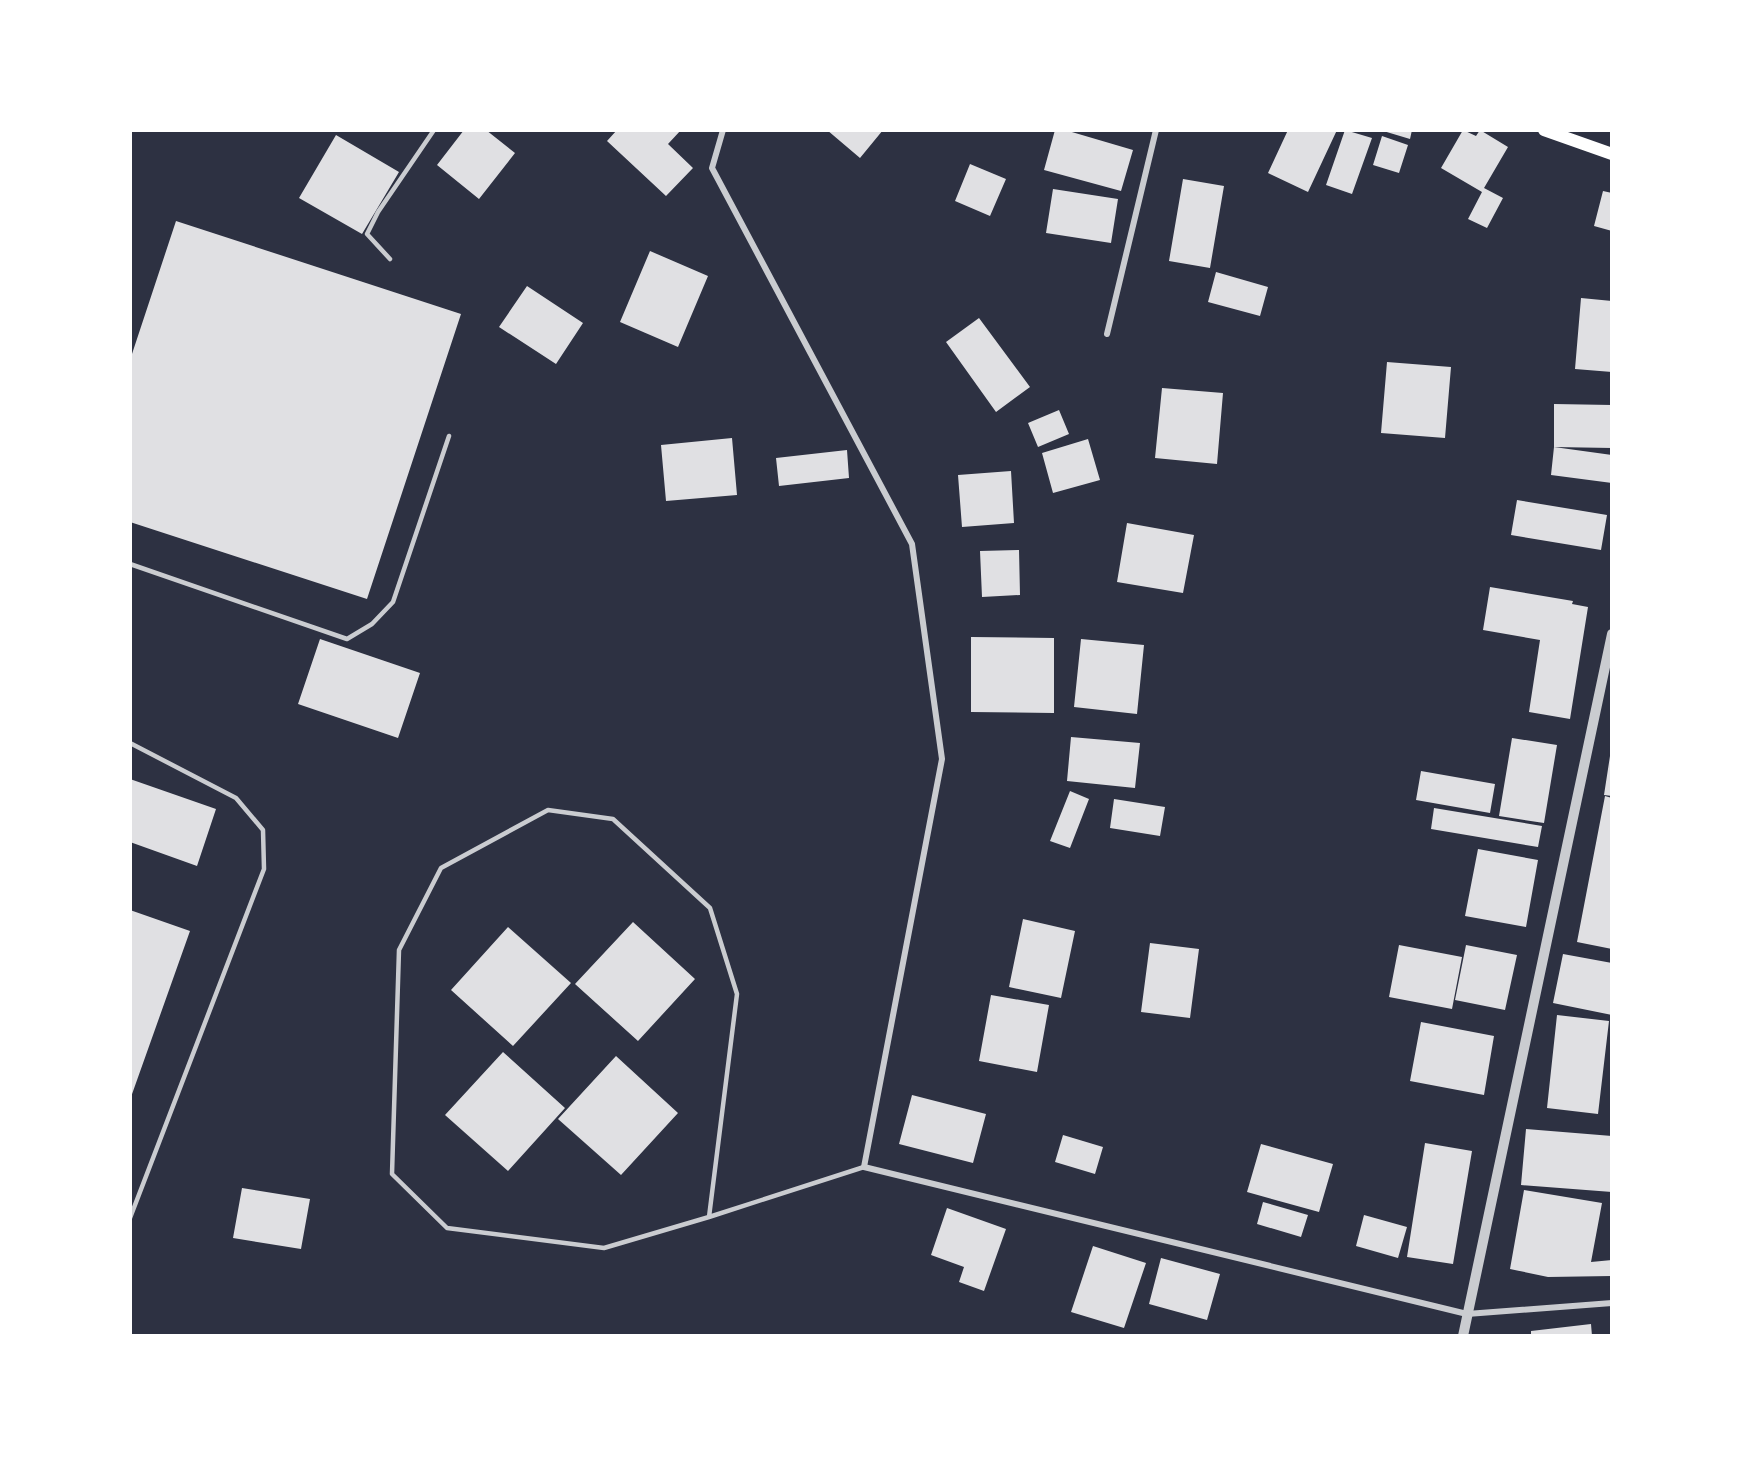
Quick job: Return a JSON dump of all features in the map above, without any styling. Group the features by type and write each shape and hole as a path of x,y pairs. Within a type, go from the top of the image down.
{"main road":[{"path":"1544,130 1611,154"}],"street":[{"path":"723,130 712,168 912,544 942,759 864,1167 1467,1314 1611,1304"},
{"path":"1107,334 1156,130"},
{"path":"1463,1335 1611,634"}],"lane":[{"path":"390,259 367,234 378,212 434,130"},
{"path":"130,564 347,639 372,624 393,602 449,436"},
{"path":"130,744 236,798 263,830 264,869 130,1218"},
{"path":"709,1217 737,994 710,908 613,819 548,810 441,868 399,951 392,1174 447,1228 604,1248 709,1217 864,1167"}],"building":[{"path":"464,130 486,130 515,153 479,199 437,165"},
{"path":"617,130 681,130 668,144 693,168 666,196 607,141"},
{"path":"827,130 883,130 860,158"},
{"path":"1055,130 1065,130 1133,150 1121,191 1044,170"},
{"path":"1288,130 1337,130 1308,192 1268,173"},
{"path":"1345,130 1372,138 1352,194 1326,185"},
{"path":"1380,130 1412,130 1410,139"},
{"path":"1463,130 1476,136 1480,130 1508,147 1484,188 1503,198 1487,228 1468,219 1482,192 1441,168"},
{"path":"336,135 399,172 362,234 299,198"},
{"path":"1382,136 1408,145 1399,173 1373,165"},
{"path":"970,164 1006,179 990,216 955,201"},
{"path":"1183,179 1224,186 1210,268 1169,261"},
{"path":"1053,189 1118,199 1111,243 1046,233"},
{"path":"1603,191 1612,193 1612,231 1594,226"},
{"path":"176,221 461,314 367,599 130,522 130,360"},
{"path":"650,251 708,276 678,347 620,322"},
{"path":"1216,272 1268,287 1260,316 1208,302"},
{"path":"527,286 583,323 556,364 499,327"},
{"path":"1581,298 1612,301 1612,372 1575,369"},
{"path":"979,318 1030,387 996,412 946,342"},
{"path":"1387,362 1451,367 1445,438 1381,433"},
{"path":"1162,388 1223,393 1217,464 1155,458"},
{"path":"1554,404 1612,405 1612,448 1554,447"},
{"path":"1059,410 1069,434 1038,447 1028,423"},
{"path":"732,438 737,495 666,501 661,445"},
{"path":"1088,439 1100,480 1053,493 1042,453"},
{"path":"1554,447 1612,455 1612,483 1551,475"},
{"path":"847,450 849,478 779,486 776,458"},
{"path":"1011,471 1014,523 962,527 958,475"},
{"path":"1517,500 1607,515 1601,550 1511,535"},
{"path":"1127,523 1194,535 1183,593 1117,582"},
{"path":"1019,550 1020,595 982,597 980,551"},
{"path":"1490,587 1573,601 1572,604 1588,607 1570,719 1529,712 1540,640 1483,630"},
{"path":"971,637 1054,638 1054,713 971,712"},
{"path":"320,639 420,673 398,738 298,704"},
{"path":"1081,639 1144,645 1137,714 1074,707"},
{"path":"1071,737 1140,743 1135,788 1067,781"},
{"path":"1512,738 1557,745 1544,823 1499,816"},
{"path":"1610,756 1612,756 1612,796 1604,795"},
{"path":"1421,771 1495,784 1490,813 1416,800"},
{"path":"130,779 216,809 197,866 130,842"},
{"path":"1070,791 1089,799 1070,848 1050,841"},
{"path":"1605,796 1612,798 1612,949 1577,942"},
{"path":"1114,799 1165,807 1160,836 1110,828"},
{"path":"1434,808 1542,826 1538,847 1431,829"},
{"path":"1478,849 1538,860 1526,927 1465,916"},
{"path":"130,910 190,931 131,1097 130,1097"},
{"path":"1023,919 1075,931 1061,998 1009,987"},
{"path":"633,922 695,979 638,1041 575,984"},
{"path":"508,927 571,983 513,1046 451,990"},
{"path":"1150,943 1199,949 1190,1018 1141,1012"},
{"path":"1399,945 1462,957 1452,1009 1389,997"},
{"path":"1466,945 1517,955 1505,1010 1455,1000"},
{"path":"1563,954 1612,963 1612,1015 1553,1003"},
{"path":"991,995 1049,1005 1037,1072 979,1061"},
{"path":"1557,1015 1609,1021 1598,1114 1547,1108"},
{"path":"1421,1022 1494,1036 1484,1095 1410,1081"},
{"path":"503,1052 565,1108 508,1171 445,1115"},
{"path":"616,1056 678,1113 621,1175 558,1119"},
{"path":"912,1095 986,1114 973,1163 899,1144"},
{"path":"1526,1129 1612,1136 1612,1192 1521,1185"},
{"path":"1063,1135 1103,1147 1095,1174 1055,1162"},
{"path":"1425,1143 1472,1151 1453,1264 1407,1257"},
{"path":"1261,1144 1333,1164 1319,1212 1247,1192"},
{"path":"242,1188 310,1199 301,1249 233,1238"},
{"path":"1524,1190 1602,1203 1591,1262 1612,1260 1612,1276 1548,1277 1510,1269"},
{"path":"1263,1202 1308,1215 1301,1237 1257,1224"},
{"path":"947,1208 1006,1229 984,1291 959,1282 964,1267 931,1255"},
{"path":"1364,1215 1407,1227 1398,1258 1356,1246"},
{"path":"1093,1246 1146,1263 1124,1328 1071,1312"},
{"path":"1161,1258 1220,1274 1207,1320 1149,1304"},
{"path":"1591,1324 1592,1336 1531,1336 1531,1331"}]}
